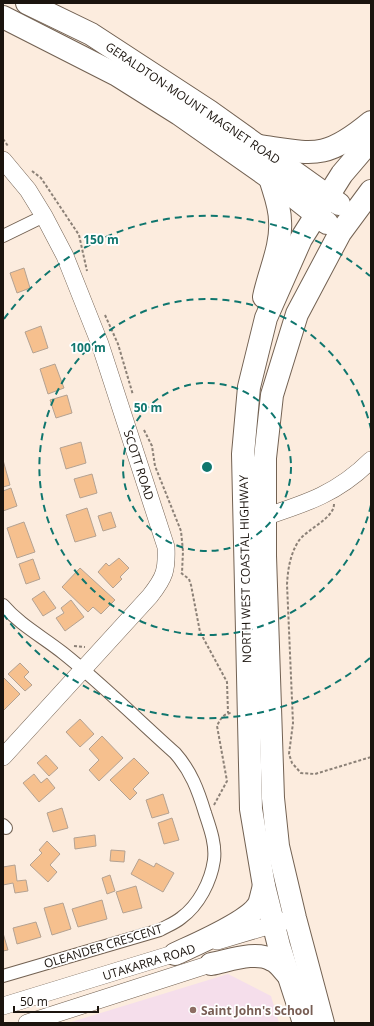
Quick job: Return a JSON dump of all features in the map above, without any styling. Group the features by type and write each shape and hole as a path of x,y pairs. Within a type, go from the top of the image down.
{"highway":[{"name":"GERALDTON-MOUNT MAGNET ROAD","path":"27,3 92,34 209,111 353,214"},
{"name":"GERALDTON-MOUNT MAGNET ROAD","path":"3,17 117,75 179,114 270,178 340,233"},
{"path":"256,145 310,153 327,150 349,140 371,122"},
{"name":"NORTH WEST COASTAL HIGHWAY","path":"304,1023 279,946 264,886 251,809 243,454 249,387 266,318 301,239 315,214 342,174 371,140"},
{"path":"266,318 264,300 278,246 280,222 279,210 270,178"},
{"name":"NORTH WEST COASTAL HIGHWAY","path":"323,1023 278,846 273,798 264,517 264,458 272,395 297,314 340,233 371,191"},
{"path":"175,954 212,937 245,917 258,905 264,886"},
{"path":"211,964 253,956 267,957 277,963 288,975"}],"street":[{"name":"SCOTT ROAD","path":"3,160 28,190 44,216 65,256 100,344 166,547 167,568 158,585 3,757"},
{"path":"3,236 44,216"},
{"path":"264,517 330,492 355,476 371,460"},
{"name":"OLEANDER CRESCENT","path":"3,605 12,616 62,652 83,670 175,753 186,766 196,785 212,837 214,860 209,880 199,900 182,917 160,930 3,976"},
{"name":"UTAKARRA ROAD","path":"3,1006 274,924 298,928"},
{"name":"UTAKARRA ROAD","path":"27,1023 211,964 279,946 298,928"}],"path":[{"path":"332,500 334,506 332,513 299,541 289,564 287,584 293,723 289,754 292,763 301,773 315,774 371,757"},
{"path":"182,573 189,579 191,585 200,632 227,682 228,713 221,718 217,726 227,781 216,804 212,806"}],"shaded area":[{"name":"Saint John's School","path":"228,974 271,996 279,1023 68,1023"}],"building":[{"path":"24,268 30,288 17,293 10,273"},
{"path":"41,326 48,348 33,353 25,332"},
{"path":"55,364 64,388 48,394 40,369"},
{"path":"67,395 72,413 56,418 50,400"},
{"path":"81,442 86,463 66,469 60,448"},
{"path":"3,460 10,485 3,487"},
{"path":"92,474 97,493 80,498 74,479"},
{"path":"11,488 17,506 3,511 3,491"},
{"path":"87,508 96,536 75,542 66,515"},
{"path":"111,512 116,527 103,531 98,516"},
{"path":"24,522 35,552 17,558 7,528"},
{"path":"119,558 129,568 120,577 122,579 113,588 98,572 106,563 109,566"},
{"path":"33,559 40,579 26,584 19,564"},
{"path":"80,568 115,600 101,614 93,607 88,612 62,587"},
{"path":"44,591 56,608 43,616 32,599"},
{"path":"71,600 84,617 65,631 56,618 64,613 61,608"},
{"path":"20,663 29,672 24,677 32,685 25,691 8,674"},
{"path":"4,678 20,694 3,711 3,679"},
{"path":"80,719 94,734 80,747 66,732"},
{"path":"102,736 123,758 99,781 89,770 99,760 89,749"},
{"path":"46,755 58,768 49,776 37,763"},
{"path":"134,758 149,773 133,789 137,793 130,800 110,780"},
{"path":"34,774 41,783 47,778 55,788 39,802 23,783"},
{"path":"163,794 169,813 152,818 146,800"},
{"path":"62,808 68,828 53,832 47,813"},
{"path":"172,818 179,840 164,844 158,823"},
{"path":"95,835 96,846 75,849 74,838"},
{"path":"47,841 60,854 50,865 57,872 48,882 30,865 42,853 39,850"},
{"path":"111,850 125,851 124,862 110,861"},
{"path":"139,859 154,867 156,863 174,873 163,892 131,874"},
{"path":"15,865 17,881 26,880 28,891 15,893 13,883 3,885 3,867"},
{"path":"110,875 115,891 107,894 102,878"},
{"path":"136,886 142,908 123,913 116,892"},
{"path":"102,900 107,919 78,927 72,909"},
{"path":"63,903 71,929 52,935 44,908"},
{"path":"36,922 41,937 17,944 13,928"},
{"path":"3,933 8,950 3,951"}],"place":[{"name":"Saint John's School","path":"193,1010"}]}
